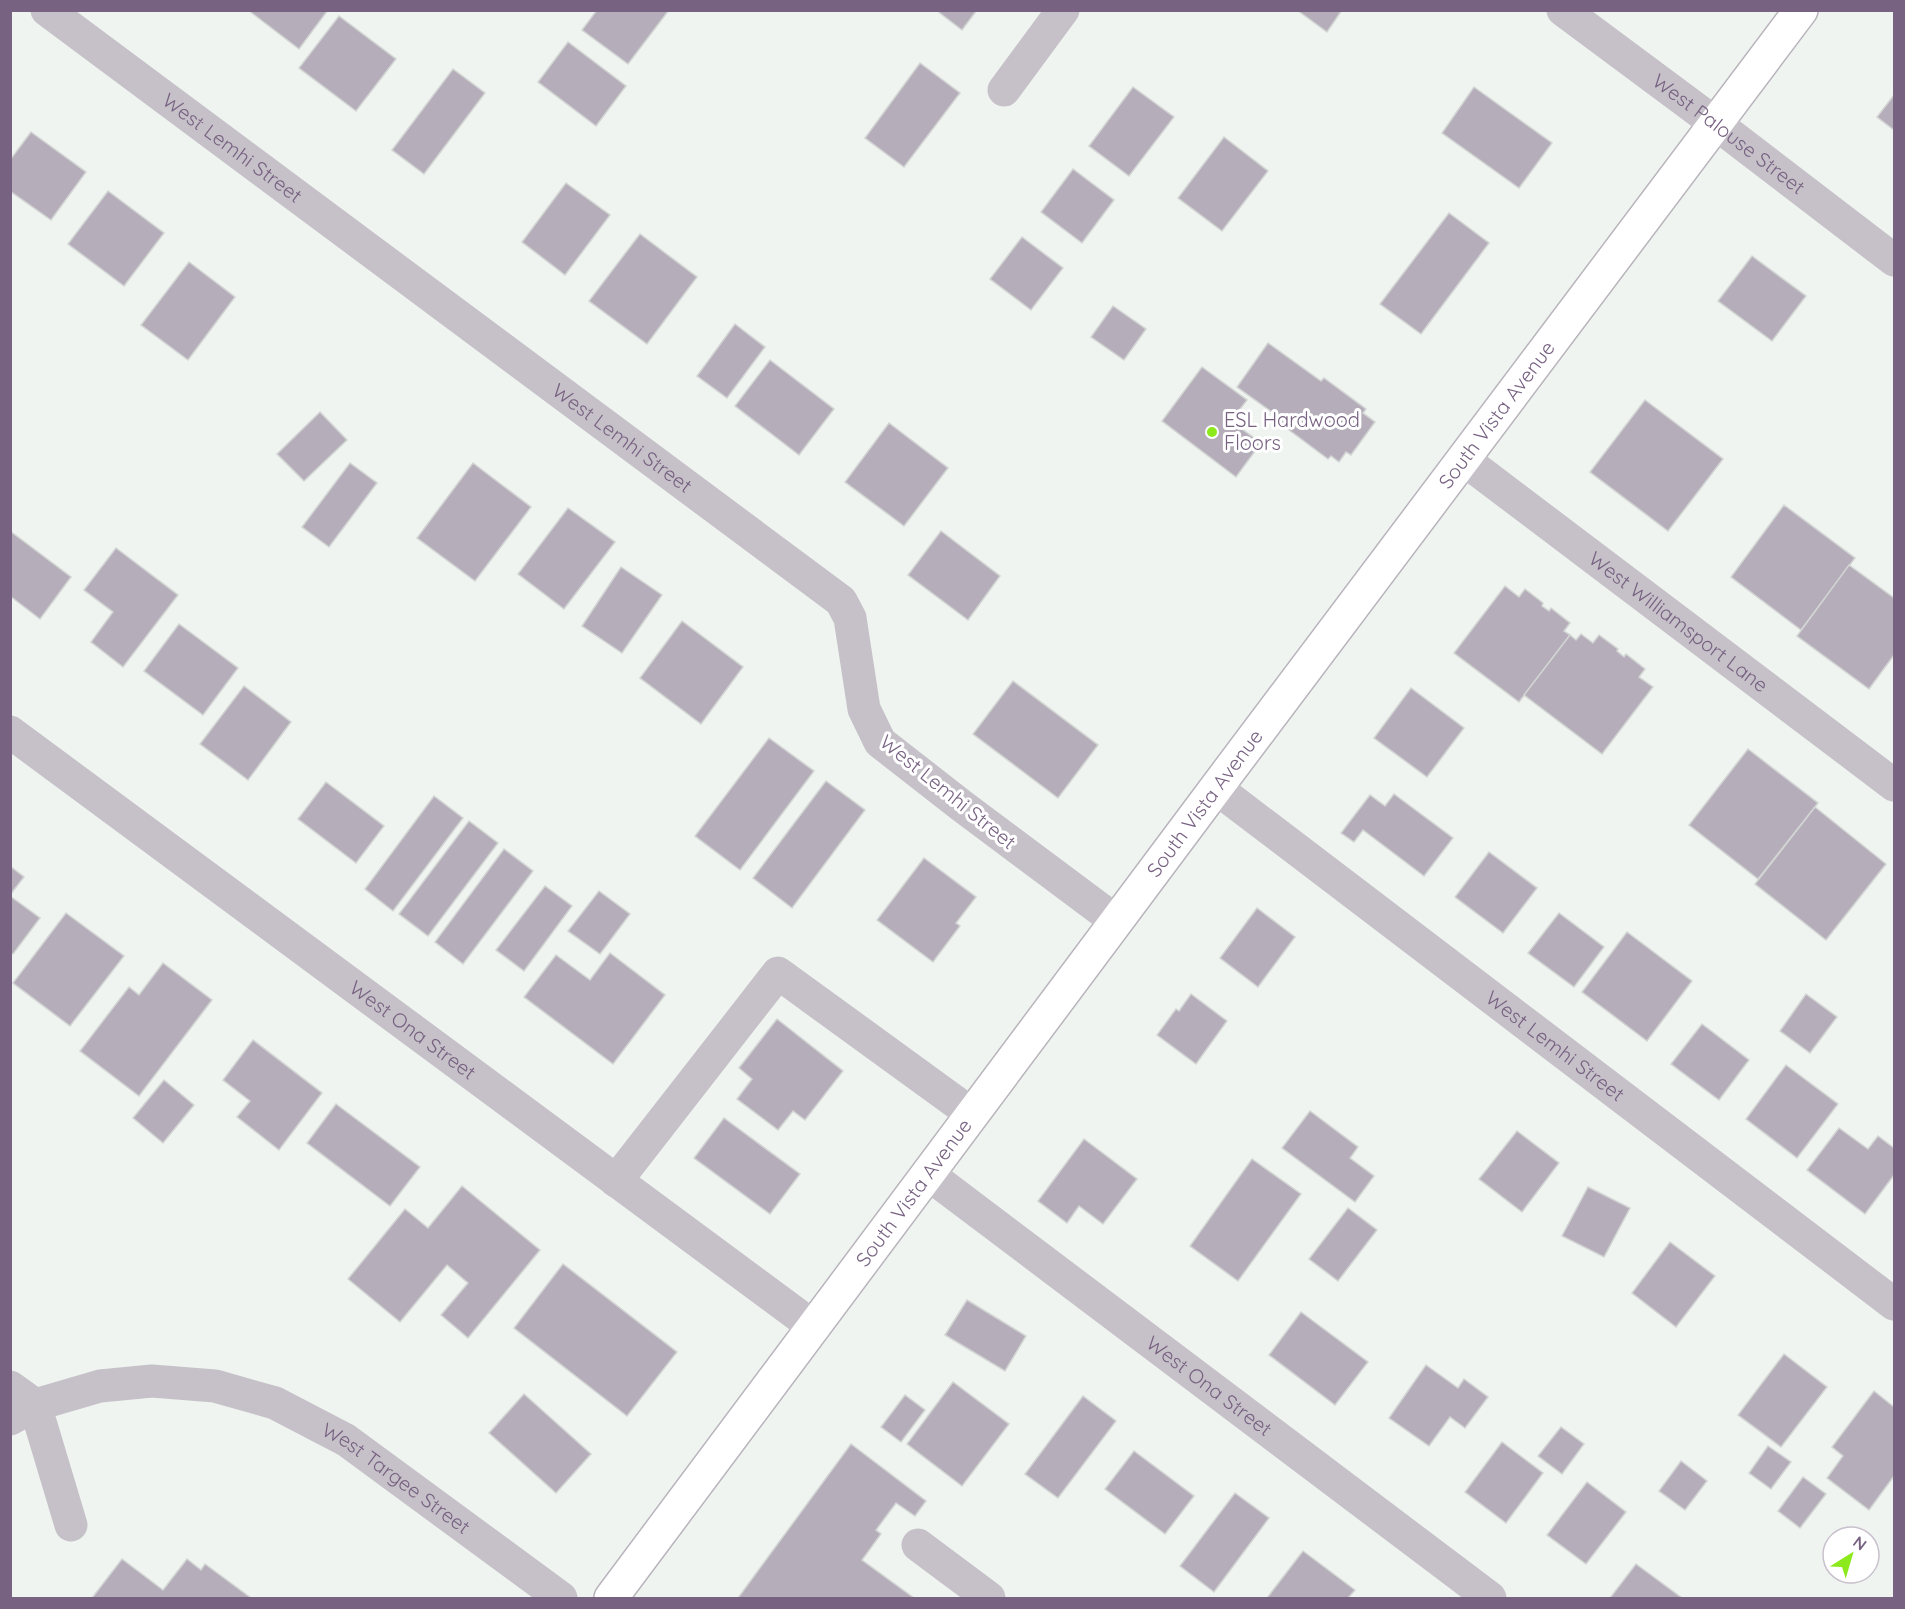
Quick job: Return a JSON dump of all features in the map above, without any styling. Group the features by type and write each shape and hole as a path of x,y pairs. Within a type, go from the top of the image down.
{"main road":[{"name":"South Vista Avenue","path":"611,1599 1116,921 1801,10"}],"street":[{"name":"West Lemhi Street","path":"47,10 841,601 850,618 864,709 880,742 1116,921"},
{"path":"1004,90 1064,10"},
{"name":"West Palouse Street","path":"1563,10 1894,260"},
{"name":"West Williamsport Lane","path":"1462,459 1894,785"},
{"name":"West Ona Street","path":"10,732 814,1327"},
{"name":"West Lemhi Street","path":"1216,788 1894,1304"},
{"path":"616,1181 778,974 972,1114"},
{"name":"West Ona Street","path":"928,1174 1490,1599"},
{"name":"West Targee Street","path":"18,1403 100,1386 152,1381 214,1386 275,1403 346,1440 561,1599"},
{"path":"18,1403 71,1525"},
{"path":"918,1545 989,1599"}],"building":[{"path":"248,10 328,10 299,49"},
{"path":"597,10 669,10 628,64 582,30"},
{"path":"936,10 977,10 962,30"},
{"path":"1297,10 1342,10 1327,32"},
{"path":"339,16 396,59 356,111 299,68"},
{"path":"568,42 626,86 596,126 538,82"},
{"path":"920,63 960,93 904,167 865,138"},
{"path":"453,69 485,93 424,174 392,150"},
{"path":"1133,87 1174,117 1129,176 1089,146"},
{"path":"1474,87 1552,143 1519,188 1442,133"},
{"path":"1894,95 1894,130 1877,117"},
{"path":"31,132 86,172 51,220 10,191 10,160"},
{"path":"1224,137 1268,171 1222,231 1178,198"},
{"path":"1073,169 1114,200 1082,243 1041,212"},
{"path":"566,183 610,215 565,275 522,242"},
{"path":"108,191 164,233 124,286 68,244"},
{"path":"1449,213 1489,243 1421,334 1380,304"},
{"path":"640,234 697,277 647,344 589,301"},
{"path":"1022,237 1063,268 1031,310 990,279"},
{"path":"1752,256 1806,296 1772,341 1718,301"},
{"path":"189,262 235,297 188,360 141,325"},
{"path":"1113,306 1146,329 1124,360 1091,337"},
{"path":"735,324 765,347 727,398 697,376"},
{"path":"1268,343 1321,381 1324,378 1366,409 1363,413 1375,422 1351,455 1346,452 1339,462 1331,456 1328,459 1273,418 1276,415 1237,387"},
{"path":"770,360 834,409 799,455 735,406"},
{"name":"ESL Hardwood Floors","path":"1202,367 1247,400 1231,421 1261,443 1236,477 1162,421"},
{"path":"1645,400 1723,459 1668,531 1590,472"},
{"path":"320,412 347,440 304,481 277,454"},
{"path":"889,423 948,468 904,526 845,482"},
{"path":"350,463 377,483 329,547 302,527"},
{"path":"473,463 531,507 475,581 417,538"},
{"path":"1784,505 1855,558 1801,630 1731,577"},
{"path":"568,508 615,542 564,609 518,574"},
{"path":"10,531 71,577 40,619 10,596"},
{"path":"941,531 1000,576 968,620 908,575"},
{"path":"116,548 178,595 123,667 91,642 113,612 84,590"},
{"path":"1849,565 1894,598 1894,655 1869,689 1797,636"},
{"path":"621,567 662,595 622,653 582,626"},
{"path":"1505,586 1519,597 1525,589 1543,603 1542,606 1549,611 1551,608 1570,623 1564,631 1570,635 1519,702 1454,653"},
{"path":"682,621 743,667 701,724 640,678"},
{"path":"179,624 238,668 203,715 144,671"},
{"path":"1581,634 1593,643 1599,635 1618,649 1617,651 1624,657 1626,654 1645,669 1639,677 1653,687 1602,754 1524,695 1570,635 1576,640"},
{"path":"1013,681 1098,745 1058,798 973,734"},
{"path":"244,686 291,722 248,780 200,744"},
{"path":"1411,688 1464,728 1427,777 1374,738"},
{"path":"769,738 814,771 740,870 695,836"},
{"path":"1748,749 1818,803 1758,879 1689,825"},
{"path":"826,781 865,810 792,908 753,878"},
{"path":"326,782 384,826 356,863 298,819"},
{"path":"1394,794 1453,838 1424,876 1363,830 1354,842 1341,833 1370,795 1385,806"},
{"path":"434,796 463,818 393,911 365,889"},
{"path":"1815,807 1886,864 1826,940 1755,884"},
{"path":"469,821 498,843 428,936 399,914"},
{"path":"504,849 533,871 463,964 435,942"},
{"path":"1489,852 1537,888 1503,933 1455,897"},
{"path":"924,858 976,897 956,923 960,926 933,962 877,920"},
{"path":"10,866 24,877 10,895"},
{"path":"545,886 572,906 524,971 496,950"},
{"path":"599,891 630,914 600,954 568,931"},
{"path":"10,896 40,918 13,954 10,952"},
{"path":"1257,908 1295,937 1258,987 1220,958"},
{"path":"66,913 124,956 70,1026 13,983"},
{"path":"1559,913 1604,947 1574,987 1528,953"},
{"path":"1627,932 1692,981 1647,1041 1582,992"},
{"path":"610,953 665,995 613,1064 524,997 556,955 590,980"},
{"path":"163,963 212,1000 139,1096 80,1051 129,987 139,995"},
{"path":"1191,994 1227,1021 1196,1064 1157,1035 1176,1009 1179,1011"},
{"path":"1806,994 1837,1017 1810,1053 1780,1031"},
{"path":"777,1019 843,1071 805,1120 793,1111 778,1130 737,1099 752,1079 739,1068"},
{"path":"1702,1024 1749,1060 1719,1100 1671,1064"},
{"path":"253,1040 322,1093 279,1150 237,1117 250,1101 223,1080"},
{"path":"1786,1065 1838,1104 1797,1158 1746,1119"},
{"path":"164,1080 194,1105 163,1143 133,1118"},
{"path":"336,1104 420,1167 390,1206 307,1143"},
{"path":"1310,1111 1358,1147 1350,1158 1374,1176 1355,1202 1282,1148"},
{"path":"724,1118 800,1174 770,1214 694,1158"},
{"path":"1839,1128 1868,1149 1878,1136 1894,1148 1894,1175 1865,1214 1807,1170"},
{"path":"1517,1131 1559,1163 1522,1212 1479,1179"},
{"path":"1084,1139 1137,1179 1103,1224 1079,1206 1067,1223 1038,1201"},
{"path":"1252,1159 1301,1194 1238,1281 1190,1246"},
{"path":"462,1186 540,1250 468,1338 441,1315 468,1283 447,1265 400,1322 348,1279 405,1209 428,1228"},
{"path":"1588,1187 1630,1208 1604,1257 1562,1236"},
{"path":"1348,1208 1377,1230 1338,1281 1309,1259"},
{"path":"1670,1242 1715,1276 1676,1327 1632,1293"},
{"path":"563,1264 677,1352 627,1416 514,1328"},
{"path":"967,1300 1026,1336 1005,1371 945,1335"},
{"path":"1301,1312 1368,1362 1335,1405 1269,1355"},
{"path":"1784,1354 1827,1387 1781,1447 1738,1415"},
{"path":"1426,1365 1458,1388 1464,1379 1488,1397 1465,1428 1450,1417 1429,1446 1389,1418"},
{"path":"953,1382 1009,1424 962,1486 907,1444"},
{"path":"1874,1391 1894,1407 1894,1476 1869,1510 1827,1478 1843,1456 1832,1447"},
{"path":"524,1394 591,1454 556,1493 489,1433"},
{"path":"905,1395 925,1410 901,1442 881,1427"},
{"path":"1083,1396 1116,1421 1058,1498 1025,1474"},
{"path":"1561,1427 1584,1444 1562,1474 1538,1456"},
{"path":"1502,1442 1543,1473 1506,1523 1465,1492"},
{"path":"851,1444 926,1501 915,1516 896,1503 876,1530 881,1534 862,1560 914,1598 738,1598"},
{"path":"1768,1446 1791,1462 1771,1489 1749,1473"},
{"path":"1134,1451 1194,1496 1165,1534 1105,1489"},
{"path":"1681,1461 1707,1481 1685,1510 1659,1491"},
{"path":"1803,1477 1826,1494 1800,1528 1778,1511"},
{"path":"1587,1482 1626,1512 1586,1564 1547,1535"},
{"path":"1235,1493 1269,1518 1214,1592 1180,1566"},
{"path":"1303,1551 1355,1590 1348,1598 1267,1598"},
{"path":"122,1559 163,1590 187,1559 201,1570 205,1564 251,1598 92,1598"},
{"path":"1636,1564 1682,1598 1610,1598"}],"place":[{"name":"ESL Hardwood Floors","path":"1212,432"}]}
